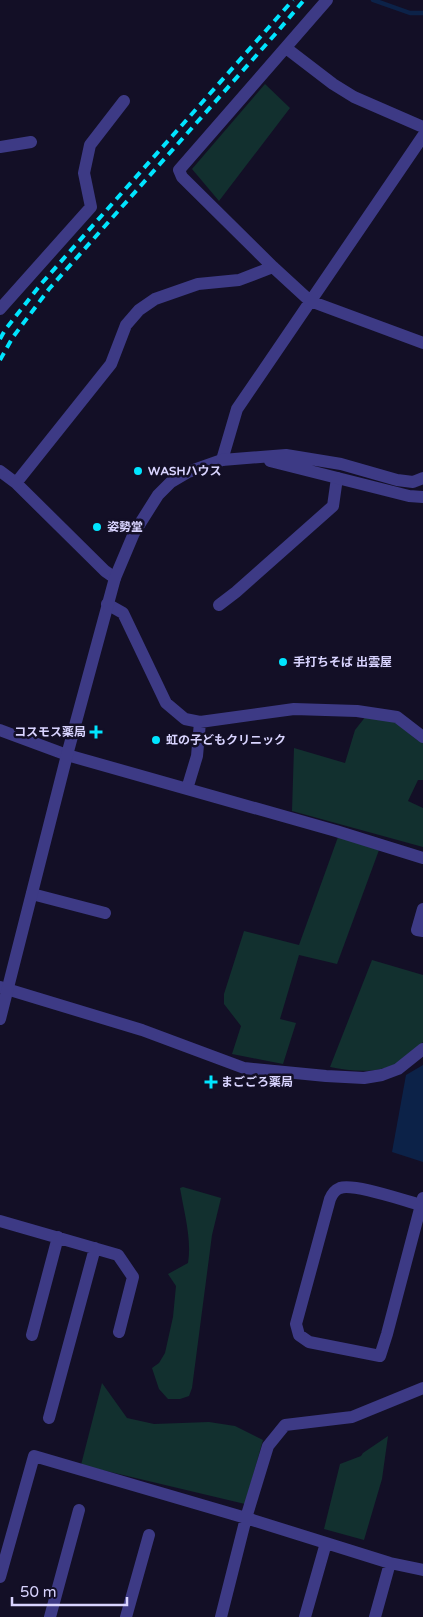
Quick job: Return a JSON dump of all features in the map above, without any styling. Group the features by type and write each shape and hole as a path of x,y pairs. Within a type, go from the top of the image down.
{"street":[{"path":"327,0 180,170 182,177 272,267 310,301 423,343"},
{"path":"286,48 333,84 354,97 423,127"},
{"path":"0,309 91,207 84,173 90,145 124,101"},
{"path":"222,460 237,409 423,136"},
{"path":"0,147 31,142"},
{"path":"16,483 111,364 126,324 139,310 155,299 198,284 240,280 272,267"},
{"path":"0,1019 4,989 32,894 66,755 114,578 134,533 158,495 171,482 188,472 222,460 286,456 341,464 397,480 413,482 423,478"},
{"path":"258,458 409,496 423,497"},
{"path":"0,471 16,483 104,571 114,578"},
{"path":"219,606 333,506 337,478"},
{"path":"107,604 123,613 166,703 185,720 200,722 294,708 357,711 397,717 423,736"},
{"path":"187,789 197,756 200,722"},
{"path":"0,730 66,755 336,831 423,858"},
{"path":"32,894 105,913"},
{"path":"423,909 417,930 423,931"},
{"path":"4,989 142,1030 244,1068 364,1078 382,1075 398,1069 423,1049"},
{"path":"350,1187 422,1203 380,1356 309,1342 299,1335 296,1324 333,1192 340,1188 350,1187"},
{"path":"0,1220 118,1255 133,1277 120,1332"},
{"path":"32,1335 58,1237"},
{"path":"49,1418 95,1248"},
{"path":"221,1617 246,1518 268,1446 285,1426 352,1417 423,1388"},
{"path":"0,1577 34,1456 246,1518 390,1563 423,1570"},
{"path":"50,1617 79,1510"},
{"path":"126,1617 150,1535"},
{"path":"305,1617 326,1543"},
{"path":"375,1617 390,1563"}],"green space":[{"path":"265,84 290,108 219,201 192,169"},
{"path":"366,716 395,722 423,743 423,780 418,780 408,801 423,808 423,847 292,811 294,748 345,763 355,730"},
{"path":"338,837 379,850 337,964 299,955 280,1019 296,1023 283,1064 232,1054 241,1026 224,1004 224,994 244,931 299,945"},
{"path":"372,960 423,975 423,1042 403,1060 388,1067 363,1071 330,1067"},
{"path":"183,1187 221,1198 212,1235 192,1388 189,1396 180,1399 168,1399 159,1389 152,1368 159,1363 165,1353 173,1317 176,1286 168,1274 188,1263 188,1235 180,1188"},
{"path":"102,1383 127,1418 154,1424 209,1422 235,1426 263,1440 245,1504 81,1465"},
{"path":"388,1436 382,1479 364,1540 324,1529 340,1464 361,1456"}],"water":[{"path":"423,1065 423,1162 392,1152 406,1075"}],"waterway":[{"path":"373,0 410,13 423,13"}],"railway":[{"path":"0,339 41,284 293,0"},
{"path":"0,360 13,337 49,289 304,0"}],"place":[{"name":"WASHハウス","path":"138,471"},
{"name":"姿勢堂","path":"97,527"},
{"name":"手打ちそば 出雲屋","path":"283,662"},
{"name":"コスモス薬局","path":"96,732"},
{"name":"虹の子どもクリニック","path":"156,740"},
{"name":"まごごろ薬局","path":"211,1082"}]}
